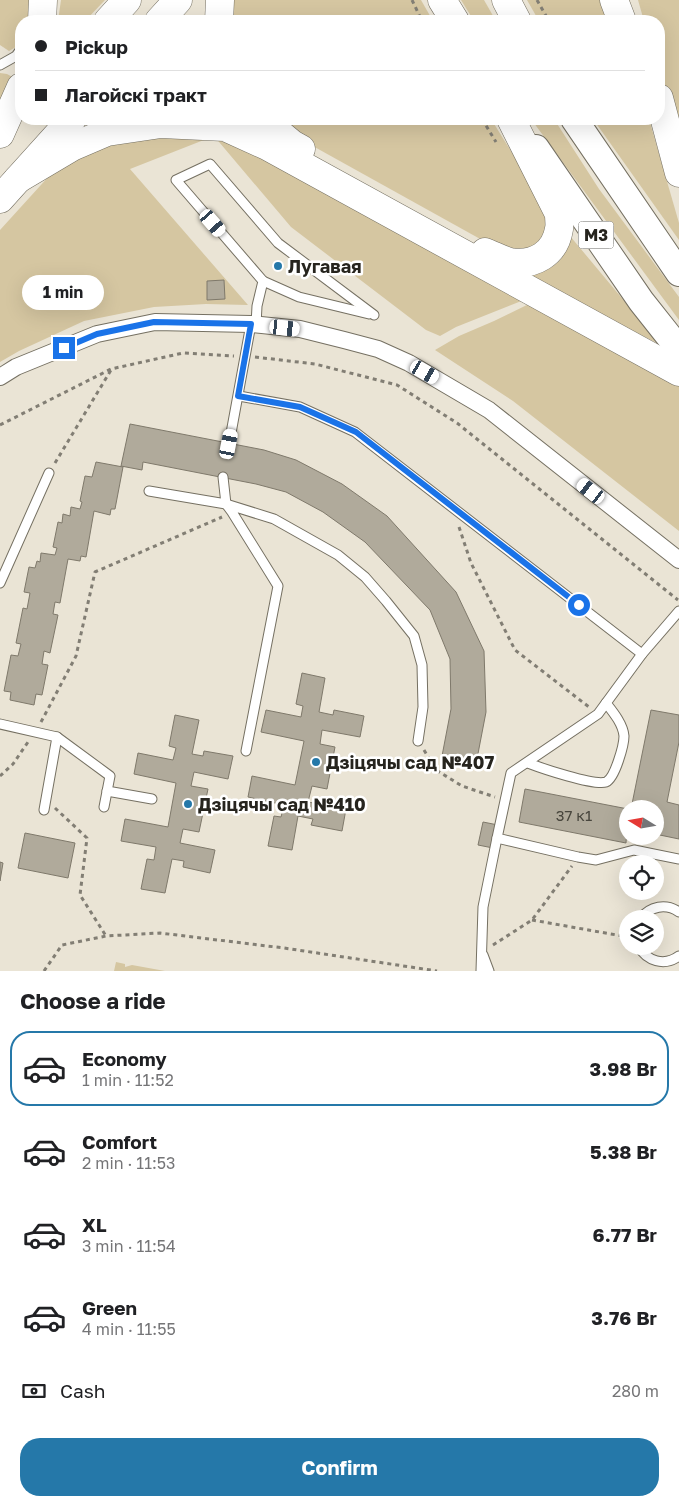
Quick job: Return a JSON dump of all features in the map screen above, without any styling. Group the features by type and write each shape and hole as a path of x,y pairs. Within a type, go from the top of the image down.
{"highway":[{"path":"42,0 42,15"},
{"path":"114,15 128,0"},
{"path":"164,15 178,0"},
{"path":"219,15 220,0"},
{"path":"442,0 451,15"},
{"path":"506,0 514,15"},
{"path":"614,0 620,15"},
{"path":"631,0 636,15"},
{"path":"0,134 15,100"},
{"path":"665,120 679,173"},
{"path":"0,141 15,124"},
{"path":"0,199 67,125"},
{"path":"18,179 72,147 108,132 154,125"},
{"path":"182,125 225,127 267,146 679,372"},
{"path":"269,125 292,144 483,252 508,262 527,263 542,258 554,244 559,230 559,214 514,125"}],"main road":[{"name":"М3","path":"520,125 642,301 679,349"},
{"name":"М3","path":"578,125 679,273"}],"street":[{"path":"0,377 16,367 97,334 154,322 253,325 300,329 378,349 409,363 489,410 679,560"}],"lane":[{"path":"38,15 42,0"},
{"path":"0,65 15,57"},
{"path":"210,164 278,243 374,315 298,296 263,281 257,274 176,180 210,164"},
{"path":"229,444 263,281"},
{"path":"238,396 300,407 356,432 642,654"},
{"path":"0,582 49,474"},
{"path":"223,477 226,504 278,586 246,751"},
{"path":"149,491 226,504 274,519 331,551 364,577 414,636 422,665 423,707 418,741"},
{"path":"480,971 483,907 511,773 598,714 642,654 679,611"},
{"path":"528,763 593,782 605,782 612,777 618,764 624,736 618,719 606,703"},
{"path":"0,724 57,736 110,776 104,807"},
{"path":"44,810 57,736"},
{"path":"107,791 152,799"},
{"path":"497,838 596,860 634,850 679,859"},
{"path":"651,910 659,907 668,907 679,912"},
{"path":"482,952 489,971"},
{"path":"644,955 659,962 668,962 679,956"}],"path":[{"path":"412,0 419,15"},
{"path":"537,0 546,15"},
{"path":"49,474 111,369"},
{"path":"453,507 471,563 515,650 598,714"},
{"path":"0,776 13,764 35,732 76,656 95,572 232,512"},
{"path":"418,741 436,770 462,786 505,801"},
{"path":"46,799 87,838 80,895 106,936"},
{"path":"482,952 532,920 578,857"},
{"path":"532,920 619,935"},
{"path":"44,971 62,944 106,936 160,933 284,948 437,971"}],"shaded area":[{"path":"0,0 34,0 32,15 15,15 15,48 9,51 0,45"},
{"path":"61,0 105,0 91,15 59,15"},
{"path":"230,0 421,0 430,15 229,15"},
{"path":"461,0 484,0 493,15 470,15"},
{"path":"527,0 607,0 613,15 536,15"},
{"path":"638,0 679,0 679,132 665,86 665,15 642,15"},
{"path":"0,73 7,74 15,78 15,81 0,112"},
{"path":"283,125 495,125 549,212 549,228 542,239 531,249 521,253 491,245 302,140"},
{"path":"535,125 558,125 599,189 679,297 679,320"},
{"path":"597,125 651,125 679,223 679,240"},
{"path":"219,132 524,300 456,327 440,336 426,330 291,227 214,136 130,169 248,305 206,304 154,307 84,321 19,351 0,362 0,230 50,175 102,141"},
{"path":"570,236 661,345 524,276 555,265 564,254"},
{"path":"531,303 679,382 679,531 513,401 435,350 459,336"},
{"path":"116,962 125,964 125,967 132,965 165,971 114,971"}],"building":[{"path":"224,280 225,299 207,300 207,281"},
{"path":"130,424 264,450 296,460 342,484 387,516 456,592 484,651 486,712 476,764 442,756 451,709 450,659 430,610 365,542 323,512 286,492 256,484 143,462 142,470 121,466"},
{"path":"96,462 123,467 115,509 111,509 110,515 94,511 86,557 81,556 80,561 68,559 60,603 55,602 53,614 58,615 50,653 44,651 42,664 48,665 42,695 36,694 34,705 10,700 11,692 4,691 11,655 18,656 21,644 16,643 23,608 27,609 30,593 24,592 29,567 35,568 37,561 40,562 41,553 55,555 57,548 53,547 58,522 62,523 63,514 70,516 71,507 80,509 85,476 92,477"},
{"name":"Дзіцячы сад №407","path":"302,673 325,678 319,712 333,715 334,710 364,716 360,737 322,730 320,744 335,747 327,789 312,786 308,802 346,809 342,831 311,825 313,819 298,816 292,850 268,846 274,816 281,817 284,805 248,797 252,776 295,785 304,741 261,732 266,710 301,717 303,706 296,704"},
{"path":"651,710 679,715 679,742 667,802 679,805 679,839 664,836 664,800 633,800"},
{"name":"Дзіцячы сад №410","path":"175,715 199,720 192,754 203,756 204,751 233,756 228,779 194,772 191,786 208,789 199,832 183,829 180,843 215,850 210,873 183,867 184,861 172,859 165,893 141,889 147,859 154,860 156,847 121,841 125,819 168,827 176,783 134,774 138,753 173,760 176,748 169,746"},
{"path":"525,789 619,807 619,842 519,822"},
{"path":"483,822 498,825 493,848 478,845"},
{"path":"25,833 75,843 68,878 18,868"},
{"path":"0,862 3,863 0,881"}],"place":[{"name":"Лугавая","path":"278,266"},
{"name":"Дзіцячы сад №407","path":"316,762"},
{"name":"Дзіцячы сад №410","path":"188,804"}],"route":[{"path":"64,348 97,334 154,322 251,324 238,396 300,407 356,432 579,605"}]}
